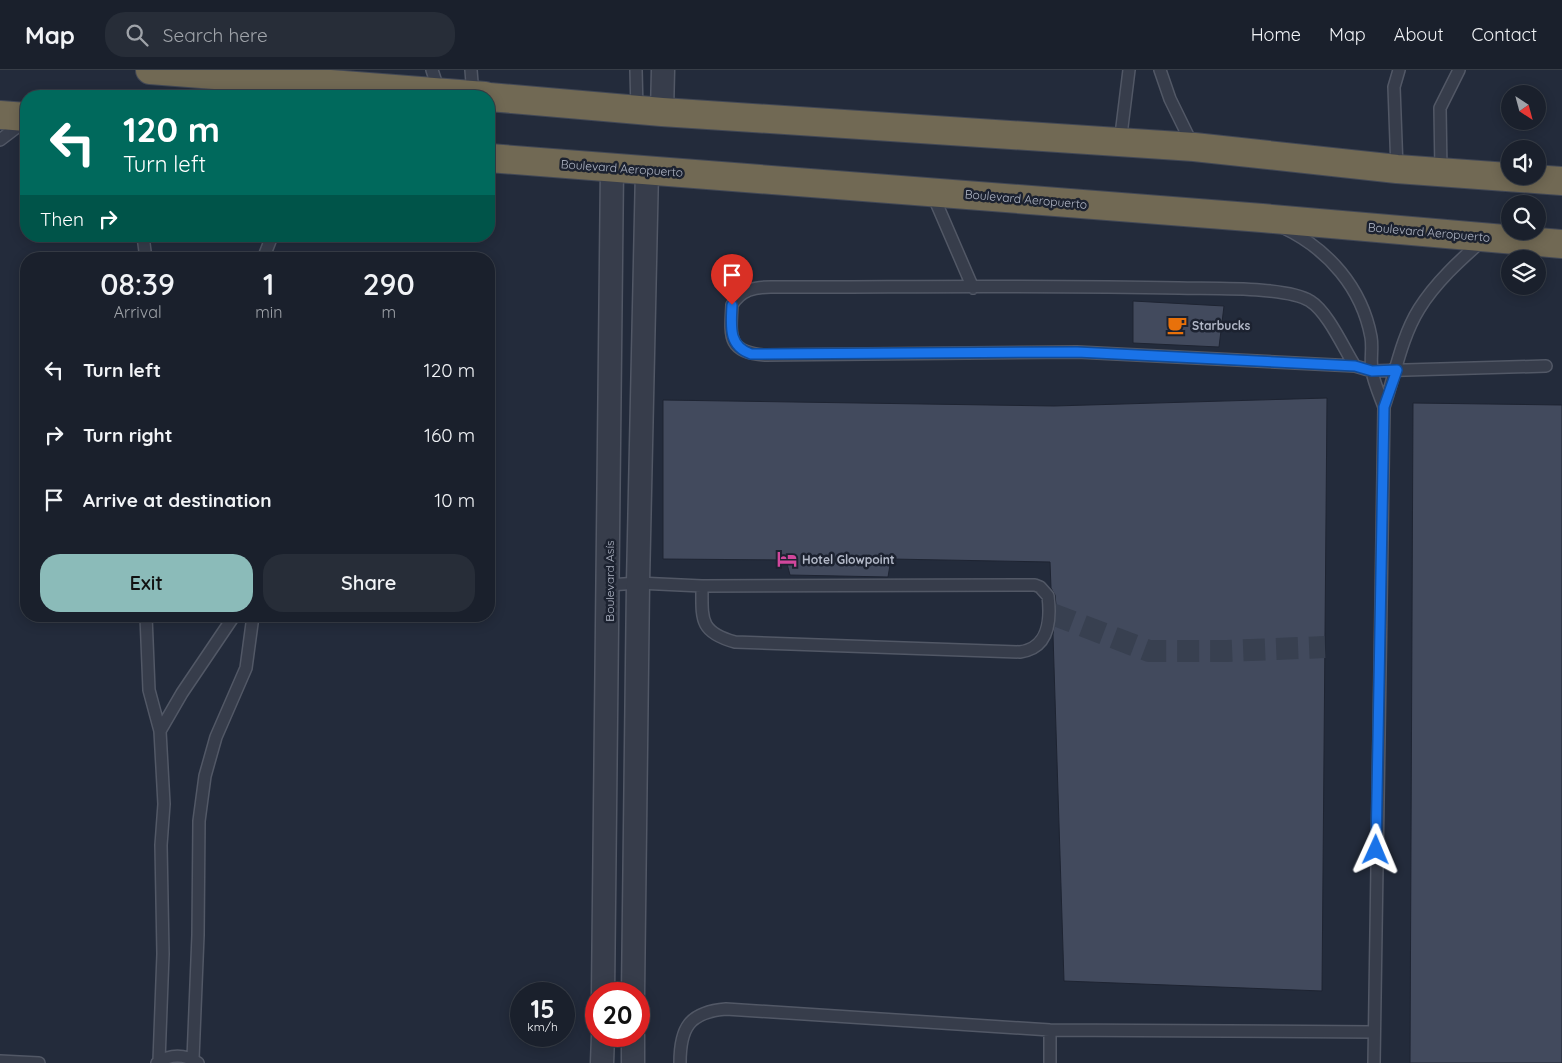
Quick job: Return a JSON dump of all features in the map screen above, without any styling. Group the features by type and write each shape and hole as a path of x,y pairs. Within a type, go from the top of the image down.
{"highway":[{"path":"150,70 436,81 479,90"},
{"path":"495,92 649,111 1194,147 1397,169 1562,181"},
{"path":"0,114 20,117"},
{"name":"Boulevard Aeropuerto","path":"495,158 931,191 1562,244"}],"street":[{"path":"649,111 663,70"},
{"name":"Boulevard Asís","path":"603,982 612,168"},
{"path":"633,982 638,583 647,170"},
{"path":"611,322 643,324"},
{"path":"602,1047 602,1063"},
{"path":"633,1047 633,1063"}],"lane":[{"path":"636,70 649,111"},
{"path":"1120,143 1129,70"},
{"path":"1160,70 1170,99 1194,147"},
{"path":"1397,169 1394,87 1399,70"},
{"path":"1440,172 1440,108 1459,70"},
{"path":"0,140 20,123"},
{"path":"931,191 973,288"},
{"path":"1262,218 1297,235 1319,249 1334,263 1349,283 1360,302 1368,323 1373,356 1372,371 1384,407"},
{"path":"1374,1063 1384,407 1410,328 1419,309 1449,272 1486,237"},
{"path":"1355,366 1319,310 1311,301 1297,296 1253,290 1057,286 973,288 754,287 744,291 732,305 732,334 735,344 741,350 765,355 1077,352 1355,366 1372,371 1546,366"},
{"path":"608,585 638,583 702,586 1035,585 1040,587 1048,596 1047,634 1037,646 1020,652 735,642 712,634 706,627 702,617 702,586"},
{"path":"146,622 149,690 160,731 164,804 161,846 163,954 158,1062 170,1056 182,1056 195,1061 199,821 206,776 216,737 232,704 246,668 252,622"},
{"path":"160,731 182,693 230,622"},
{"path":"680,1063 680,1044 689,1023 699,1015 710,1010 726,1009 1050,1030 1374,1032"},
{"path":"1050,1030 1050,1063"},
{"path":"0,1060 39,1063"}],"building":[{"name":"Starbucks","path":"1133,301 1224,306 1219,347 1133,343"},
{"path":"1327,398 1322,991 1064,981 1053,635 1056,605 1055,595 1051,588 1050,562 891,559 888,577 790,575 786,560 663,559 663,400 1054,406"},
{"path":"1413,403 1562,405 1562,1063 1410,1063"}],"tunnel":[{"path":"1052,614 1149,651 1227,651 1325,647"}],"place":[{"name":"Starbucks","path":"1177,325"},
{"name":"Hotel Glowpoint","path":"787,559"}],"route":[{"path":"732,305 732,334 735,344 741,350 751,354 1077,352 1355,366 1372,371 1397,370 1384,407 1376,850"}]}
